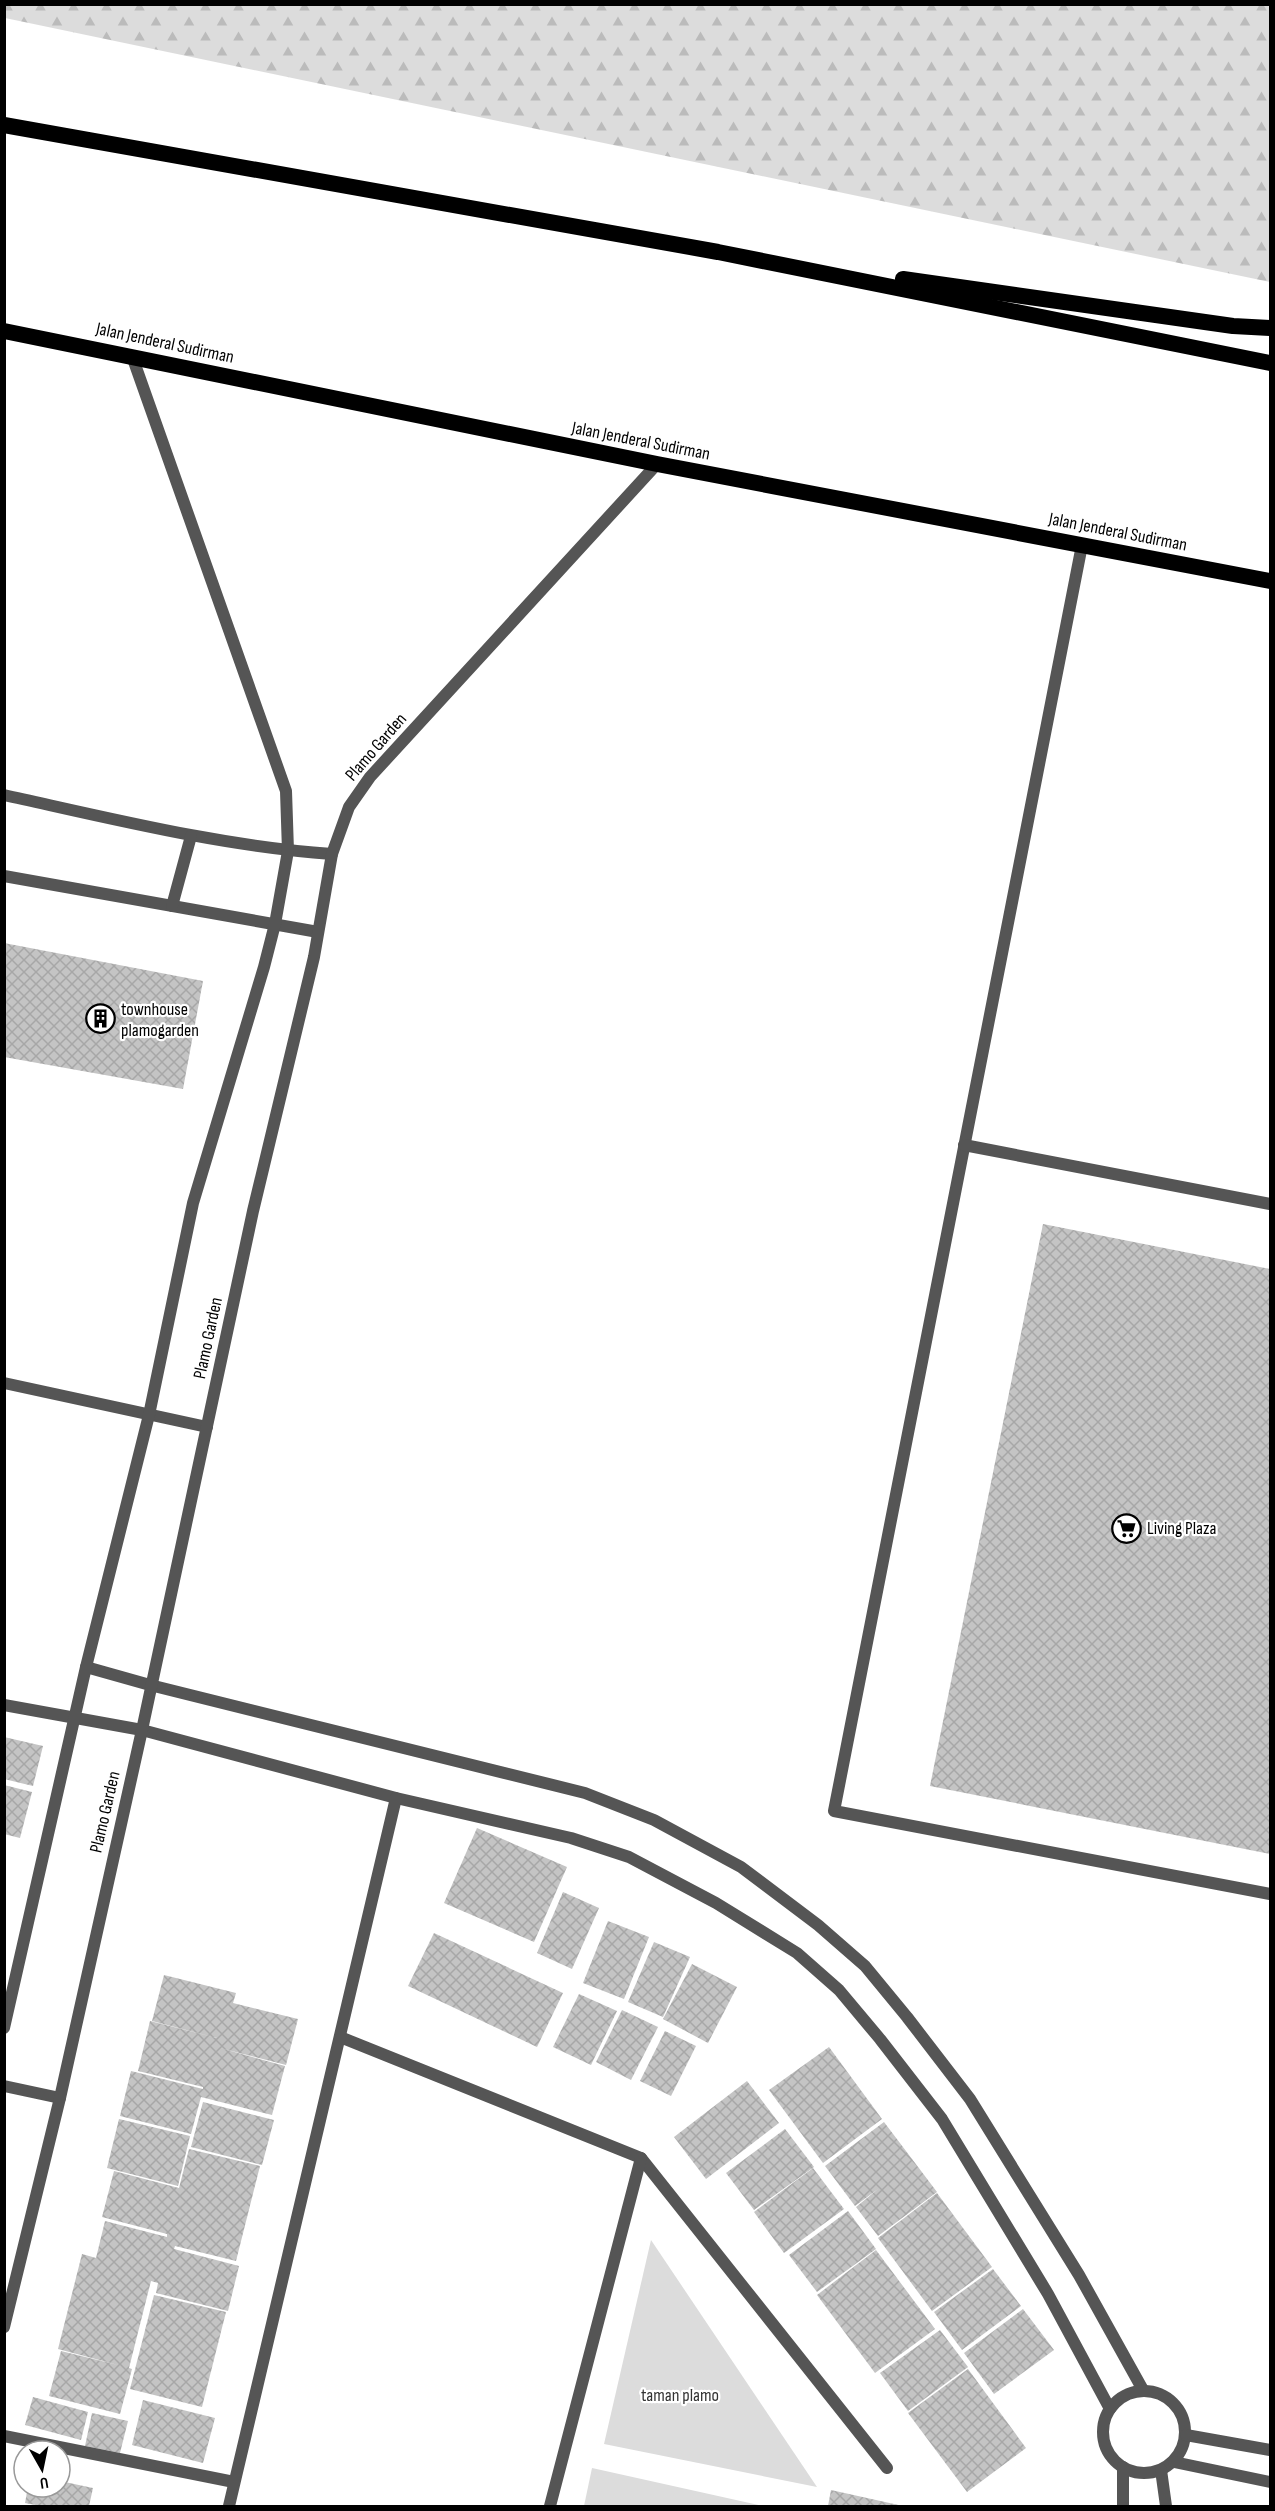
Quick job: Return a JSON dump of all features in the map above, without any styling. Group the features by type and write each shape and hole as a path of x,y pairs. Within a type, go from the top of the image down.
{"highway":[{"path":"4,125 718,252 1270,363"},
{"path":"718,252 1233,326 1270,328"},
{"name":"Jalan Jenderal Sudirman","path":"4,331 657,464 1270,581"}],"street":[{"path":"4,2028 74,1717 149,1414 193,1203 264,967 288,851 286,791 132,356"},
{"name":"Plamo Garden","path":"4,2326 60,2098 142,1730 254,1211 318,932 332,854 349,807 370,777 657,464"},
{"path":"1082,545 834,1811 1270,1894"},
{"path":"4,795 191,836 288,851 332,854"},
{"path":"172,906 191,836"},
{"path":"4,876 318,932"},
{"path":"964,1145 1270,1204"},
{"path":"4,1383 207,1427"},
{"path":"86,1667 585,1793 654,1820 741,1867 818,1925 865,1966 907,2017 970,2099 1079,2275 1143,2390"},
{"path":"4,1705 142,1730 396,1798 572,1838 629,1857 716,1903 797,1953 839,1990 942,2119 1048,2294 1110,2409"},
{"path":"229,2506 396,1798"},
{"path":"340,2037 640,2158 887,2468"},
{"path":"4,2086 60,2098"},
{"path":"550,2506 640,2158"},
{"path":"1143,2390 1157,2392 1170,2398 1185,2421 1186,2435 1182,2450 1174,2462 1161,2470 1135,2473 1112,2459 1104,2441 1104,2421 1110,2409 1119,2399 1143,2390"},
{"path":"1186,2435 1270,2451"},
{"path":"4,2436 234,2482"},
{"path":"1174,2462 1270,2482"},
{"path":"1123,2467 1123,2506"},
{"path":"1161,2470 1166,2506"}],"green space":[{"path":"5,4 1270,5 1270,282 5,18"},
{"name":"taman plamo","path":"651,2240 817,2487 604,2444"},
{"path":"592,2468 763,2506 584,2506"}],"building":[{"name":"townhouse plamogarden","path":"4,943 203,981 183,1089 4,1057"},
{"name":"Living Plaza","path":"1043,1224 1270,1269 1270,1854 930,1786"},
{"path":"4,1737 43,1746 33,1786 4,1779"},
{"path":"4,1785 32,1792 20,1838 4,1834"},
{"path":"477,1828 567,1867 534,1942 444,1903"},
{"path":"563,1892 599,1908 572,1969 537,1953"},
{"path":"608,1921 649,1937 624,1999 583,1983"},
{"path":"434,1933 563,1993 537,2047 408,1986"},
{"path":"654,1942 690,1957 663,2017 628,2002"},
{"path":"692,1964 737,1987 708,2043 663,2019"},
{"path":"164,1975 236,1993 233,2003 298,2019 286,2065 220,2048 285,2066 272,2115 201,2097 191,2134 120,2116 131,2071 203,2089 203,2087 138,2071 150,2021 217,2038 152,2021"},
{"path":"579,1994 617,2011 591,2065 553,2047"},
{"path":"622,2010 658,2027 631,2080 596,2062"},
{"path":"665,2031 696,2046 671,2096 640,2081"},
{"path":"829,2047 882,2119 823,2163 769,2090"},
{"path":"747,2081 779,2123 706,2179 674,2137"},
{"path":"203,2102 274,2120 262,2165 191,2147"},
{"path":"119,2119 190,2136 178,2186 107,2168"},
{"path":"884,2122 937,2192 878,2236 856,2207 878,2189 855,2206 825,2166"},
{"path":"785,2129 814,2167 754,2210 726,2173"},
{"path":"189,2149 260,2166 236,2261 175,2246 174,2249 239,2266 228,2311 156,2293 158,2283 151,2281 120,2414 49,2396 61,2351 118,2365 58,2349 82,2254 96,2258 105,2221 167,2237 167,2234 102,2217 114,2171 179,2188"},
{"path":"813,2168 844,2209 784,2253 754,2212"},
{"path":"937,2193 992,2267 932,2311 878,2238"},
{"path":"848,2211 876,2249 817,2292 789,2255"},
{"path":"876,2250 935,2329 875,2373 817,2295"},
{"path":"993,2269 1021,2306 962,2350 934,2312"},
{"path":"154,2295 226,2312 202,2407 130,2389"},
{"path":"1023,2309 1054,2350 994,2394 964,2353"},
{"path":"940,2330 968,2367 908,2411 880,2373"},
{"path":"968,2369 1026,2448 967,2492 908,2413"},
{"path":"33,2397 88,2412 81,2440 25,2425"},
{"path":"143,2400 215,2418 203,2463 132,2445"},
{"path":"92,2413 128,2421 120,2453 85,2446"},
{"path":"72,2484 93,2488 89,2506 41,2506 25,2503 26,2499 72,2499"},
{"path":"831,2490 903,2506 828,2506"}],"place":[{"name":"townhouse plamogarden","path":"100,1019"},
{"name":"Living Plaza","path":"1126,1528"}]}
